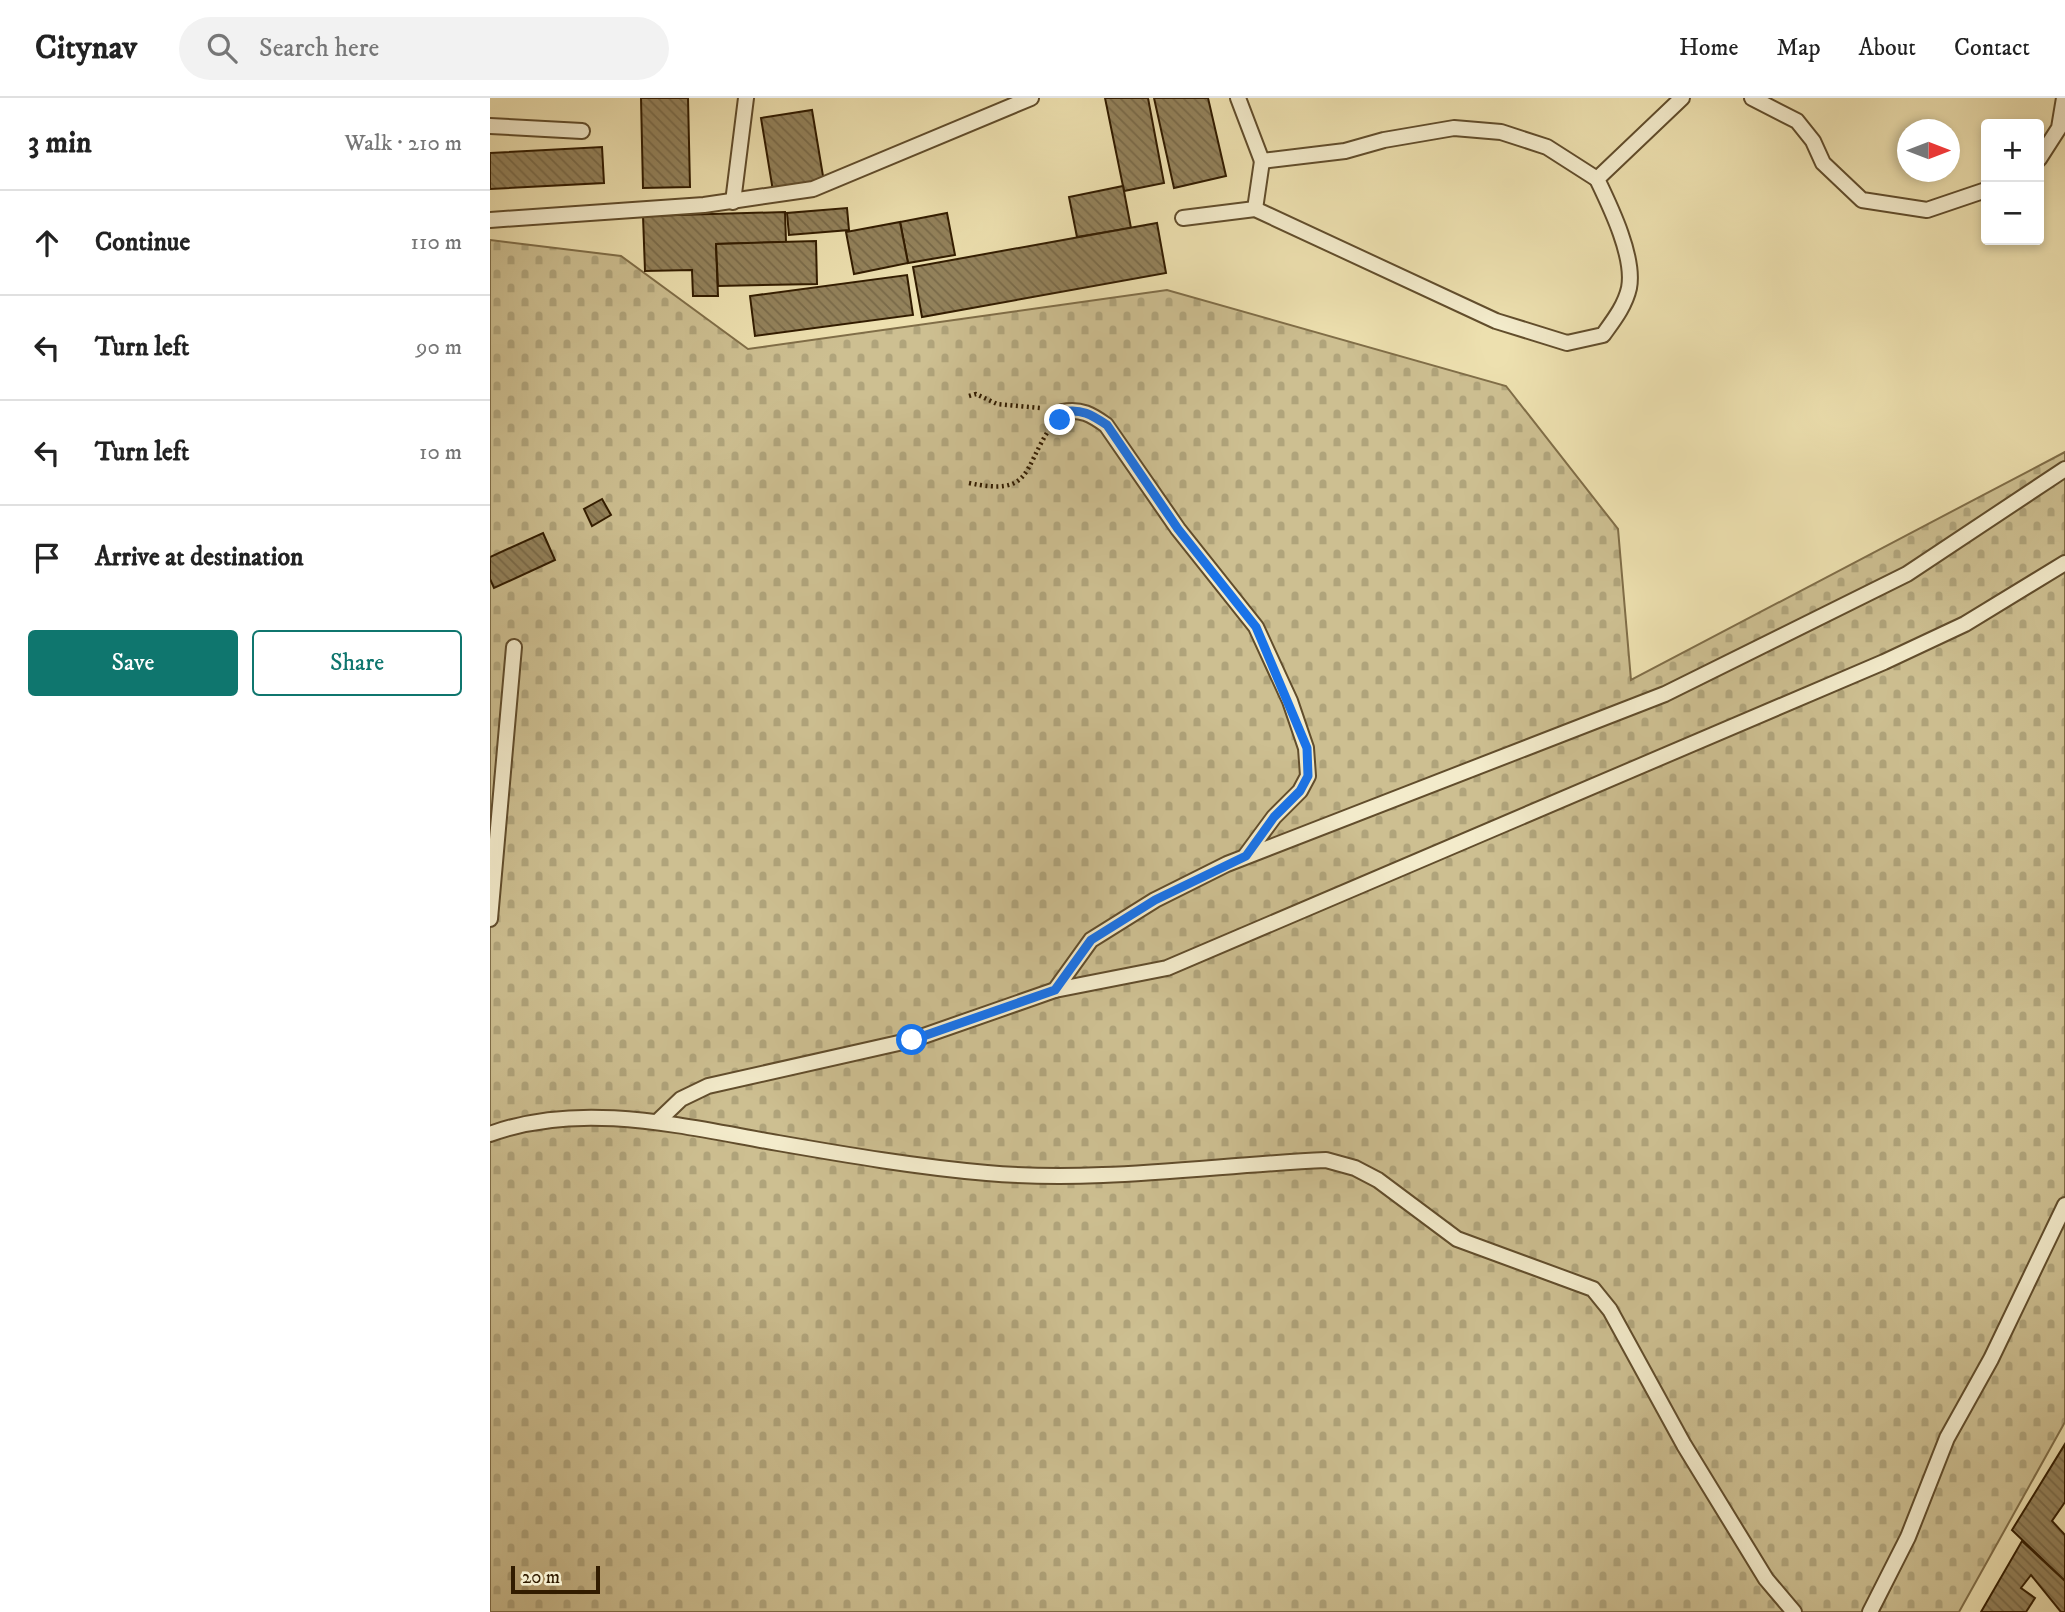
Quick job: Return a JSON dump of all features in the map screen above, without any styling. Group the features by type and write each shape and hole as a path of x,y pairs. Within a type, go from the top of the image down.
{"lane":[{"path":"733,202 746,98"},
{"path":"490,220 733,202 813,189 1031,98"},
{"path":"1238,98 1262,161 1255,209"},
{"path":"1597,179 1682,98"},
{"path":"1752,98 1797,121 1813,141 1823,163 1861,200 1927,210 1981,192"},
{"path":"2044,151 2059,128 2064,98"},
{"path":"490,126 582,131"},
{"path":"1183,218 1255,209 1496,321 1567,343 1603,335 1619,313 1629,286 1626,253 1597,179 1547,147 1501,132 1454,128 1384,140 1345,151 1262,161"},
{"path":"1062,412 1074,409 1090,413 1107,425 1178,529 1256,627 1290,701 1307,748 1308,776 1300,791 1274,817 1246,856"},
{"path":"1055,990 1091,940 1155,900 1246,856 1665,694 1907,574 2065,469"},
{"path":"657,1122 681,1099 708,1086 912,1040 1055,990 1167,968 1884,663 1965,624 2065,563"},
{"path":"490,919 514,647"},
{"path":"490,1134 541,1120 577,1118 657,1122 842,1154 986,1173 1058,1177 1326,1160 1354,1168 1378,1180 1457,1239 1593,1289 1611,1310 1684,1445 1766,1579 1794,1612"},
{"path":"1870,1612 1908,1537 1947,1438 1991,1359 2065,1205"}],"path":[{"path":"969,396 976,394 997,404 1023,404 1062,412 1060,420 1050,428 1024,475 1014,485 1001,489 969,483"}],"green space":[{"path":"490,240 621,256 748,349 1167,290 1506,386 1618,529 1631,680 2065,452 2065,1422 1959,1612 490,1612"}],"building":[{"path":"641,98 688,98 690,187 643,188"},
{"path":"1105,98 1148,98 1164,183 1124,191"},
{"path":"1154,98 1208,98 1226,176 1174,188"},
{"path":"812,110 824,182 773,191 761,118"},
{"path":"602,147 604,183 490,189 490,153"},
{"path":"1123,186 1131,228 1077,237 1069,197"},
{"path":"847,208 849,230 789,235 787,213"},
{"path":"785,212 786,242 716,244 718,296 693,296 692,270 645,271 643,216"},
{"path":"947,213 955,255 908,263 900,222"},
{"path":"900,222 908,263 854,274 846,232"},
{"path":"1157,223 1166,273 922,317 913,267"},
{"path":"816,241 817,284 718,286 716,244"},
{"path":"907,275 913,315 755,336 750,296"},
{"path":"602,499 611,515 592,526 584,509"},
{"path":"543,533 555,560 494,588 490,579 490,557"},
{"path":"2065,1444 2065,1502 2052,1521 2065,1535 2065,1581 2012,1530"},
{"path":"2022,1541 2065,1581 2065,1612 2061,1612 2031,1575 2021,1588 2035,1598 2026,1612 1981,1612"}],"route":[{"path":"912,1040 1055,990 1091,940 1155,900 1246,856 1274,817 1300,791 1308,776 1307,748 1290,701 1256,627 1178,529 1107,425 1090,413 1074,409 1062,412 1060,420"}]}
